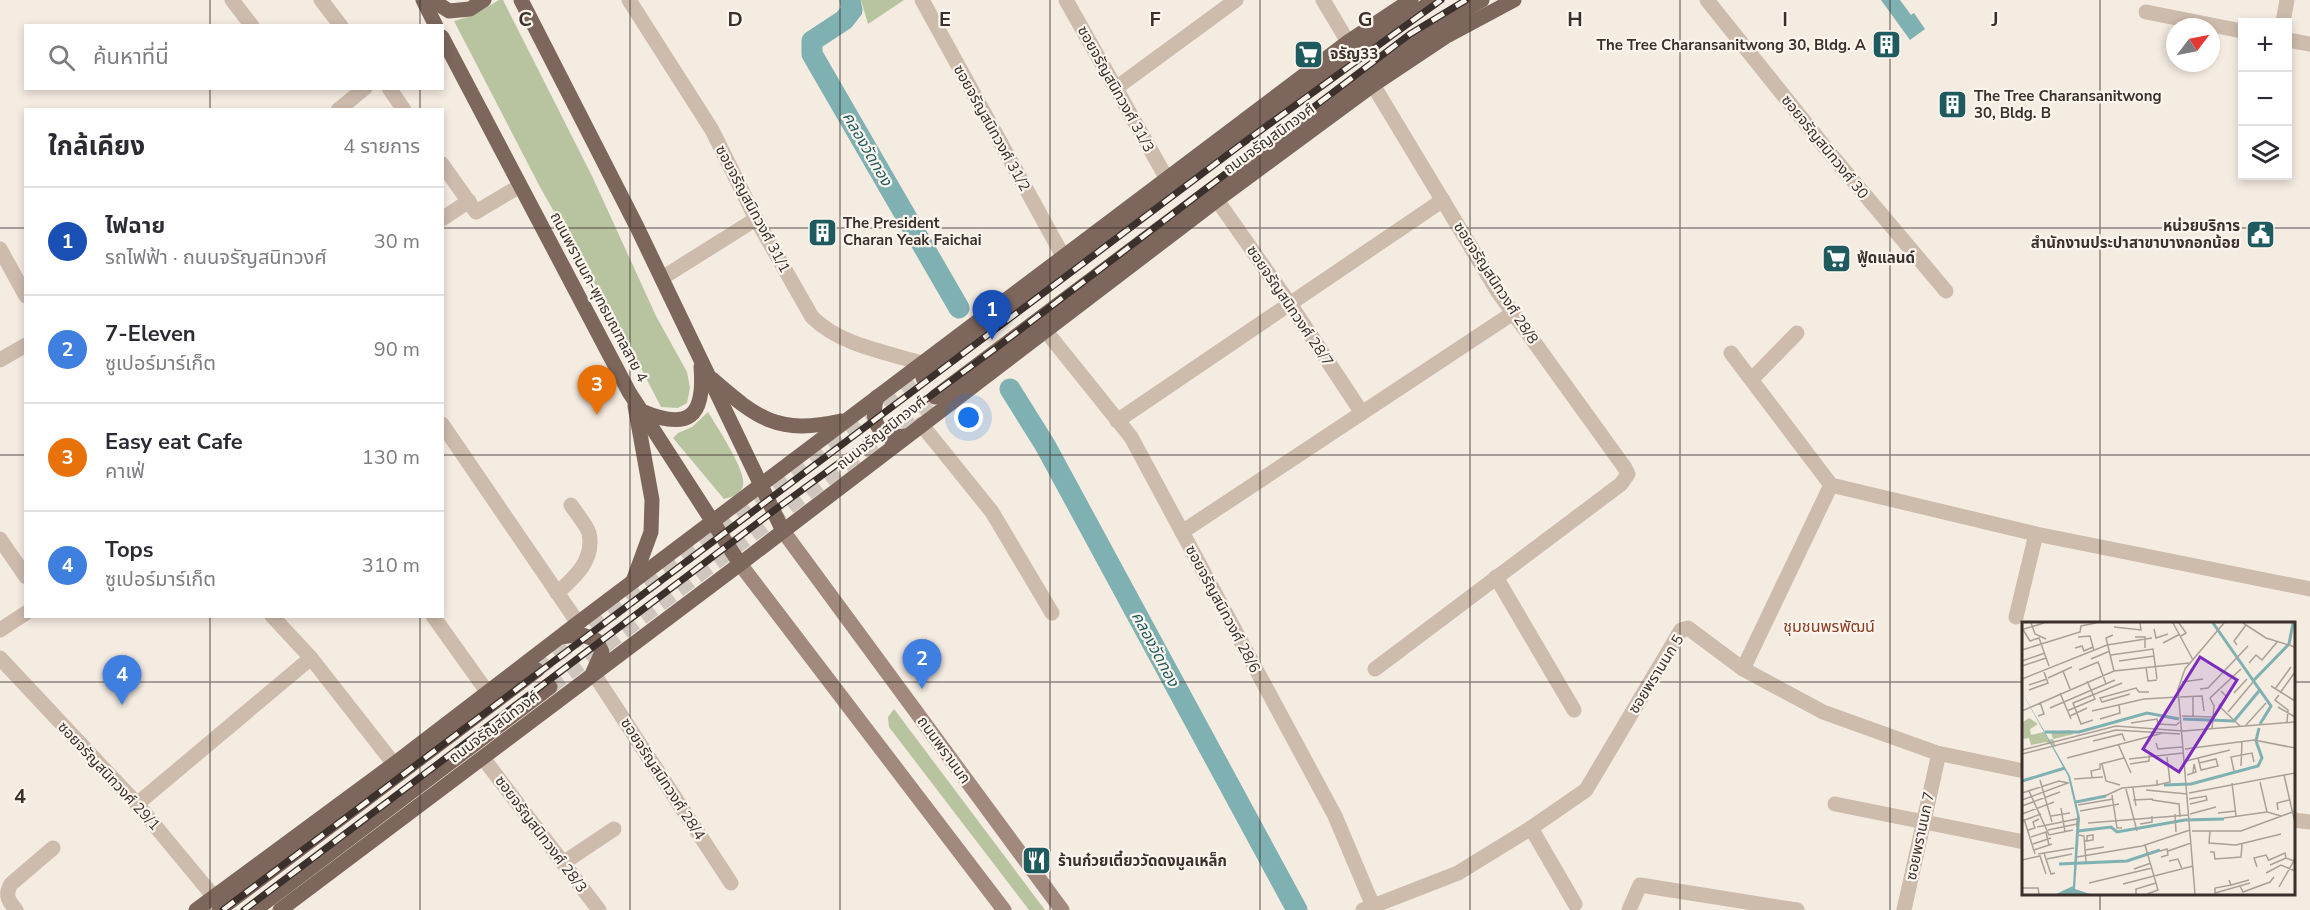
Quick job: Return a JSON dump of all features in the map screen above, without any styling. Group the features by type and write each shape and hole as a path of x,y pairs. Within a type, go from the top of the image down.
{"main road":[{"path":"423,0 435,24"},
{"path":"432,0 449,11 470,9 484,0"},
{"path":"522,0 662,278 783,531"},
{"name":"ถนนจรัญสนิทวงศ์","path":"923,370 1063,256 1348,42 1411,0"},
{"name":"ถนนจรัญสนิทวงศ์","path":"217,903 558,638 847,419 877,397 923,370 1319,80 1434,0"},
{"name":"ถนนจรัญสนิทวงศ์","path":"935,397 1333,98 1403,48 1482,0"},
{"name":"ถนนจรัญสนิทวงศ์","path":"282,909 740,564 1217,200 1373,85 1445,37 1514,0"},
{"name":"ถนนพรานนก-พุทธมณฑลสาย 4","path":"444,41 637,404 740,564"},
{"path":"637,404 658,418 673,420 692,413 700,402 700,358"},
{"path":"708,375 750,411 780,424 801,427 819,426 847,419"},
{"path":"877,397 873,416 877,426 889,437 906,436"},
{"path":"633,583 651,532 652,500 637,404"},
{"name":"ถนนพรานนก","path":"783,531 1062,910"},
{"path":"740,564 1004,910"},
{"path":"558,638 580,634 588,636 599,645 602,652 600,660 590,677"},
{"name":"ถนนจรัญสนิทวงศ์","path":"196,910 217,903 537,670"},
{"name":"ถนนจรัญสนิทวงศ์","path":"255,910 550,687"}],"street":[{"path":"231,0 250,24"},
{"path":"321,0 339,24"},
{"name":"ซอยจรัญสนิทวงศ์ 31/1","path":"629,0 712,130 756,219 812,317 824,329 853,343 923,370"},
{"name":"ซอยจรัญสนิทวงศ์ 31/2","path":"922,0 1063,256"},
{"name":"ซอยจรัญสนิทวงศ์ 31/3","path":"1066,0 1167,179"},
{"path":"1116,88 1236,0"},
{"path":"1323,0 1348,42"},
{"name":"ซอยจรัญสนิทวงศ์ 30","path":"1707,0 1828,151 1946,291"},
{"path":"2284,18 2287,0"},
{"path":"2146,12 2238,30"},
{"path":"2292,41 2310,44"},
{"name":"ซอยจรัญสนิทวงศ์ 28/8","path":"1373,85 1513,313 1628,474 1621,483 1496,577"},
{"path":"340,108 362,90"},
{"path":"390,90 403,108"},
{"path":"444,167 476,212 520,186"},
{"name":"ซอยจรัญสนิทวงศ์ 28/7","path":"1217,200 1290,304 1362,413"},
{"path":"1118,420 1443,200"},
{"path":"444,218 469,201"},
{"path":"662,278 756,219"},
{"path":"0,249 24,292"},
{"path":"1182,532 1513,313"},
{"name":"ซอยจรัญสนิทวงศ์ 28/6","path":"1045,330 1131,437 1335,816 1368,908"},
{"path":"1752,379 1797,333"},
{"path":"0,360 24,346"},
{"path":"1731,353 1831,485 2036,534 2310,590"},
{"path":"921,424 992,512 1052,613"},
{"path":"444,427 578,623"},
{"path":"1743,669 1831,485"},
{"path":"557,593 578,575 589,549 589,532 571,505"},
{"path":"2016,617 2036,534"},
{"path":"0,539 24,574"},
{"path":"1375,669 1496,577 1574,710"},
{"path":"0,630 24,614"},
{"path":"274,618 311,658 394,764"},
{"path":"434,618 488,693"},
{"name":"ซอยพรานนก 5","path":"1368,908 1458,873 1531,828 1586,790 1682,630 1688,628 1743,669 1823,712 1938,753 2022,771"},
{"name":"ซอยจรัญสนิทวงศ์ 29/1","path":"0,658 137,804 217,903"},
{"path":"137,804 311,658"},
{"name":"ซอยจรัญสนิทวงศ์ 28/4","path":"590,677 731,883"},
{"name":"ซอยจรัญสนิทวงศ์ 28/3","path":"483,758 599,910"},
{"name":"ซอยพรานนก 7","path":"1904,910 1936,762"},
{"path":"1835,804 1922,824 2022,843"},
{"path":"2295,820 2310,822"},
{"path":"1531,828 1575,904"},
{"path":"563,863 614,829"},
{"path":"8,900 7,891 10,884 53,848"},
{"path":"1629,910 1640,885 1797,910"}],"green space":[{"path":"499,0 503,0 592,176 656,316 687,372 690,388 687,403 678,408 661,407 625,337 540,187 454,21 474,15"},
{"path":"861,0 904,0 868,24"},
{"path":"708,412 736,460 743,479 740,492 724,499 673,438 678,433 692,427"},
{"path":"894,709 1045,910 1029,910 889,727 888,717"}],"water":[{"path":"1881,0 1900,0 1911,15 1914,13 1925,29 1910,40"}],"waterway":[{"name":"คลองวัดทอง","path":"850,0 852,10 844,20 812,41 812,54 959,308"},
{"name":"คลองวัดทอง","path":"1010,389 1045,445 1297,910"}],"tunnel":[{"path":"537,670 923,378"},
{"path":"550,687 935,397"}],"railway":[{"path":"223,910 1239,146 1441,0"},
{"path":"244,910 776,509 996,348 1410,34 1466,0"}],"place":[{"name":"The Tree Charansanitwong 30, Bldg. A","path":"1887,45"},
{"name":"จรัญ33","path":"1309,54"},
{"name":"The Tree Charansanitwong 30, Bldg. B","path":"1953,105"},
{"name":"The President Charan Yeak Faichai","path":"822,232"},
{"name":"หน่วยบริการ สำนักงานประปาสาขาบางกอกน้อย","path":"2261,235"},
{"name":"ฟู้ดแลนด์","path":"1836,258"},
{"name":"ไฟฉาย","path":"992,340"},
{"name":"Easy eat Cafe","path":"597,415"},
{"name":"7-Eleven","path":"922,689"},
{"name":"Tops","path":"122,705"},
{"name":"ร้านก๋วยเตี๋ยววัดดงมูลเหล็ก","path":"1037,861"}],"district":[{"name":"ชุมชนพรพัฒน์","path":"1829,627"}]}
